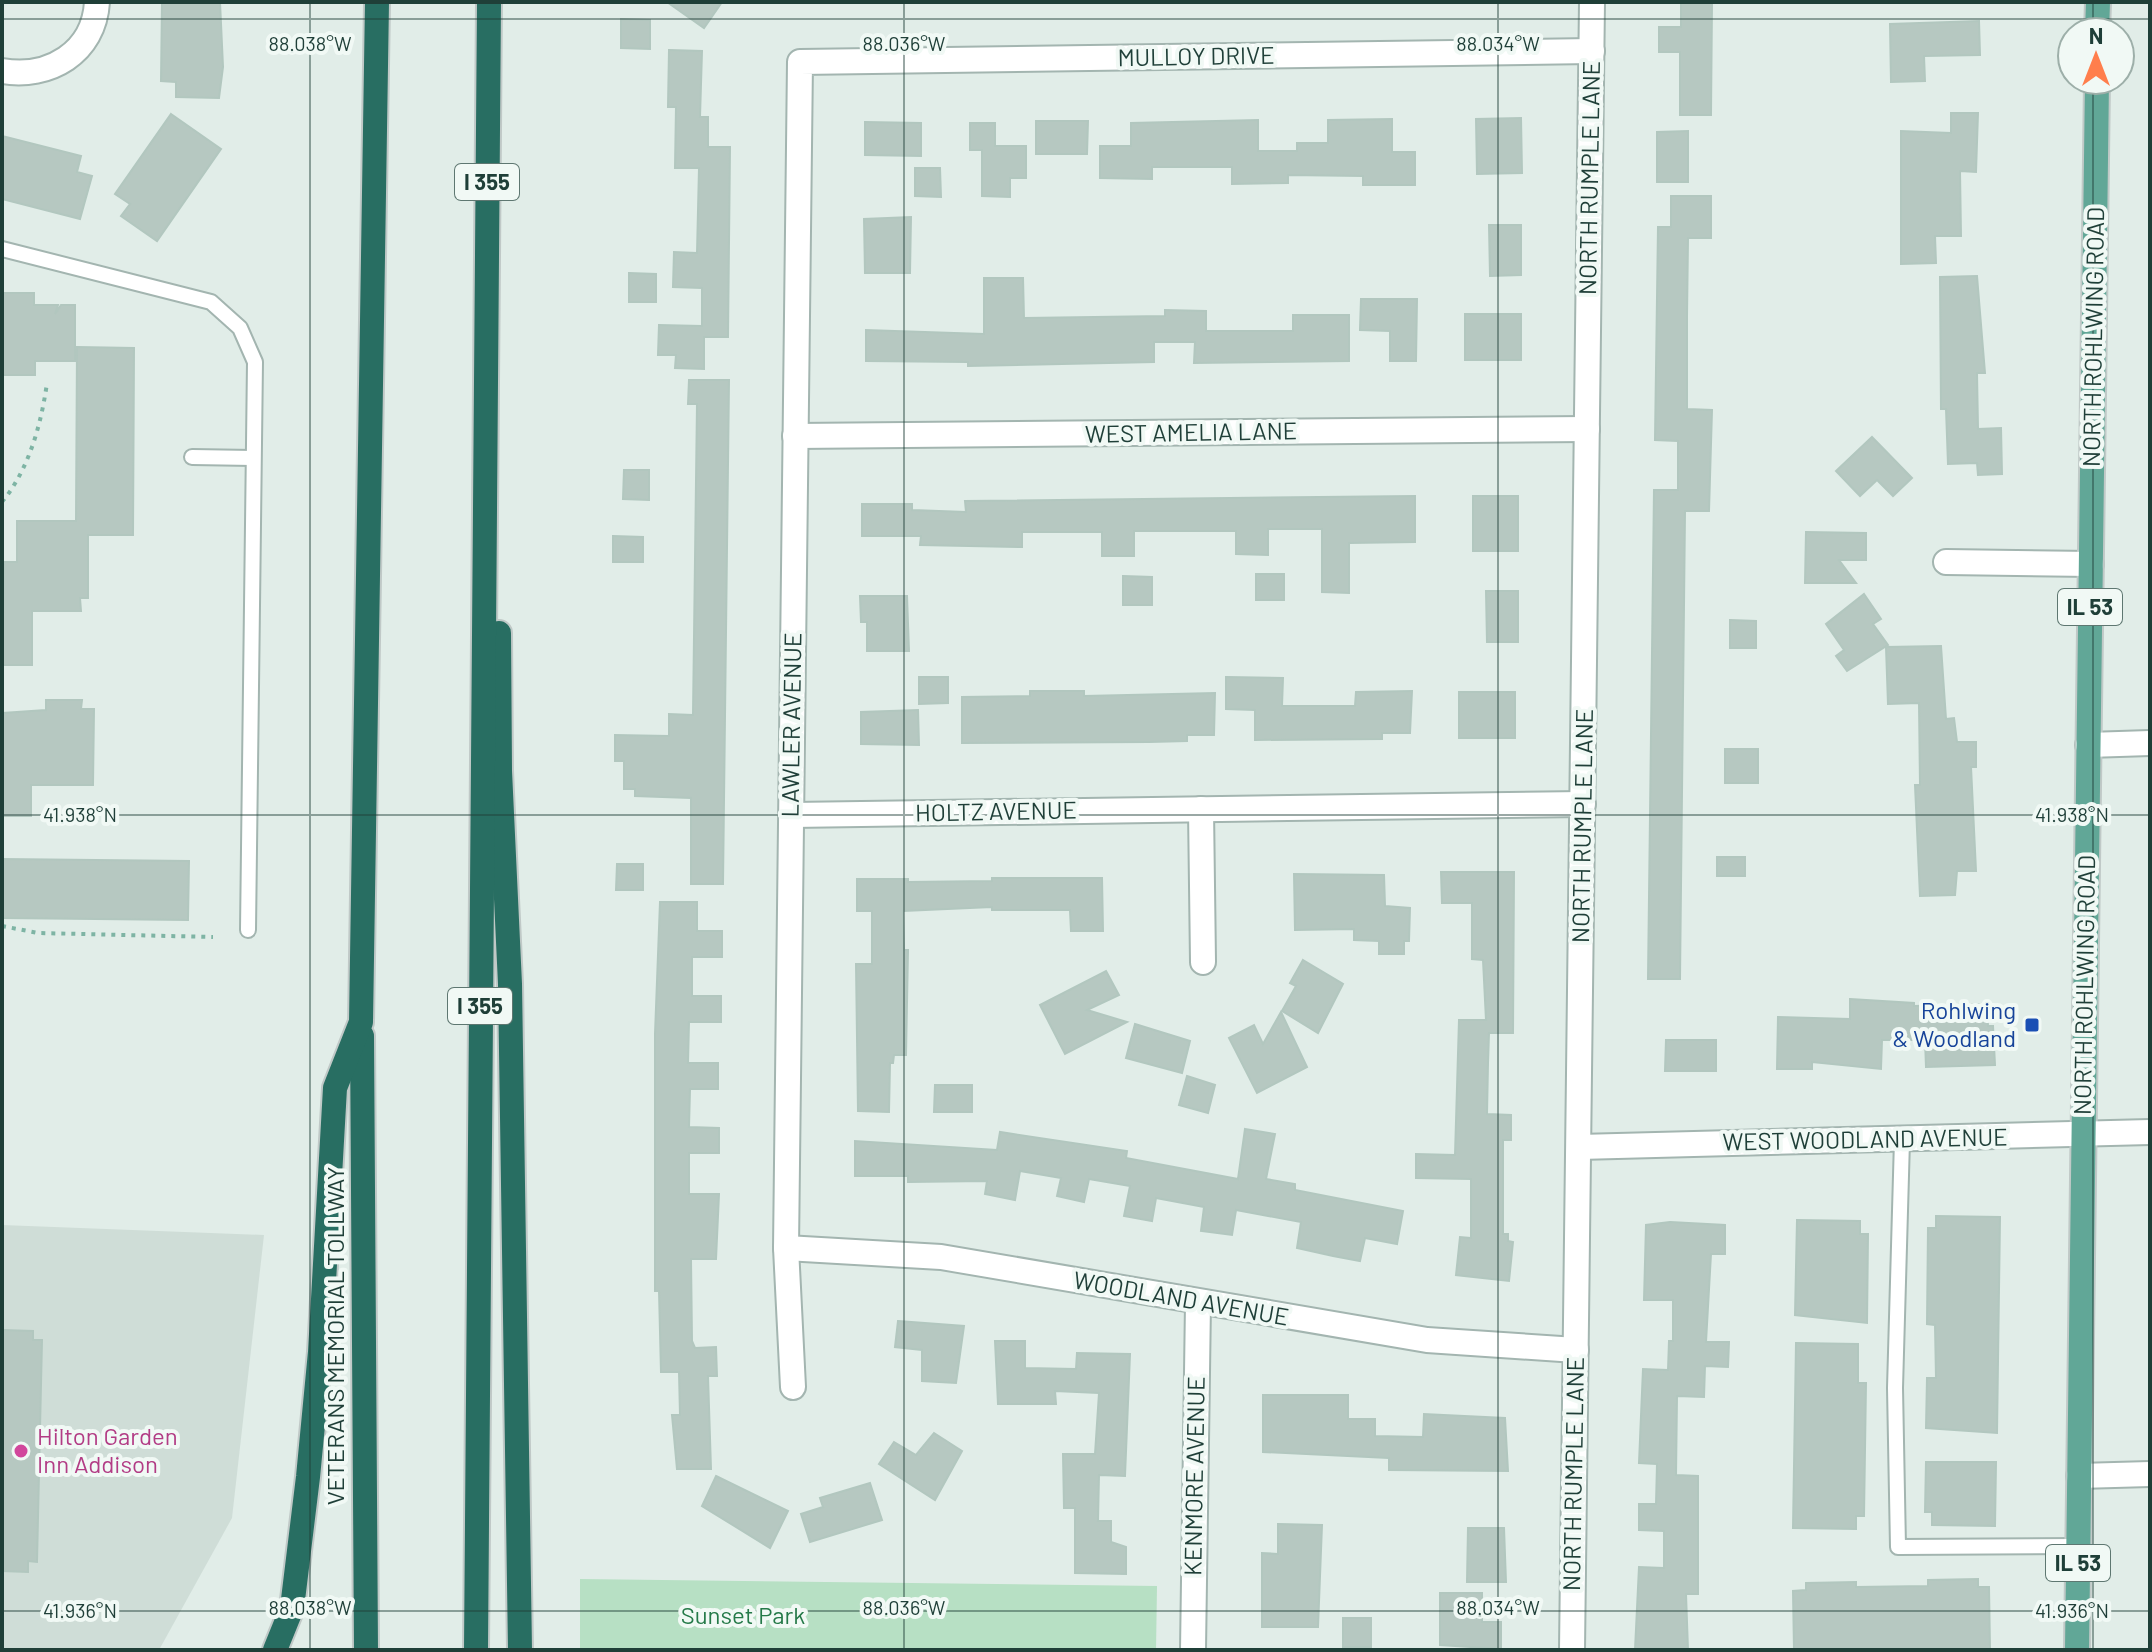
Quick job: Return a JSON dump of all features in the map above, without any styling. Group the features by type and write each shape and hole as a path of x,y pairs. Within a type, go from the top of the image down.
{"highway":[{"name":"VETERANS MEMORIAL TOLLWAY","path":"366,1650 361,1022 377,2"},
{"name":"I 355","path":"476,1650 489,2"},
{"path":"485,361 498,507 520,1650"},
{"path":"275,1650 292,1608 308,1477 320,1352 335,1088 361,1022"}],"main road":[{"name":"NORTH ROHLWING ROAD","path":"2077,1650 2097,96"}],"street":[{"path":"2,71 20,74 50,69 84,46 97,2"},
{"name":"NORTH RUMPLE LANE","path":"1572,1650 1592,2"},
{"name":"MULLOY DRIVE","path":"800,62 1592,51"},
{"name":"LAWLER AVENUE","path":"793,1387 786,1248 800,62"},
{"name":"WEST AMELIA LANE","path":"795,436 1587,429"},
{"path":"1946,562 2091,564"},
{"path":"2088,745 2150,743"},
{"name":"HOLTZ AVENUE","path":"792,815 1583,804"},
{"path":"1201,809 1203,962"},
{"name":"WEST WOODLAND AVENUE","path":"1579,1147 2150,1132"},
{"name":"WOODLAND AVENUE","path":"786,1248 941,1257 1427,1340 1576,1350"},
{"name":"KENMORE AVENUE","path":"1193,1650 1198,1303"},
{"path":"2079,1476 2150,1474"}],"lane":[{"path":"2,249 211,302 240,328 255,362 248,930"},
{"path":"192,457 253,458"},
{"path":"1902,1140 1895,1388 1898,1547 2078,1546"}],"path":[{"path":"2,502 17,483 31,449 47,383"},
{"path":"2,926 38,933 213,937"}],"shaded area":[{"path":"2,1225 264,1235 232,1518 159,1650 2,1650"}],"green space":[{"name":"Sunset Park","path":"580,1579 1157,1586 1156,1650 580,1650"}],"building":[{"path":"162,2 220,2 223,67 219,98 176,97 176,82 161,81"},
{"path":"667,2 722,2 704,28"},
{"path":"1681,2 1712,2 1711,115 1680,115 1680,52 1659,52 1659,27 1681,27"},
{"path":"621,19 650,20 650,49 621,48"},
{"path":"1979,21 1980,55 1924,56 1925,81 1891,82 1890,24"},
{"path":"669,50 702,51 700,117 708,117 708,147 730,147 728,337 704,337 704,369 675,368 676,355 658,355 659,325 702,326 702,288 673,287 674,252 697,253 699,168 675,168 676,107 668,107"},
{"path":"1951,113 1978,113 1976,172 1960,171 1961,236 1935,236 1936,263 1901,264 1901,131 1951,133"},
{"path":"171,114 221,149 157,241 121,216 130,204 115,194"},
{"path":"1521,118 1522,173 1477,174 1476,119"},
{"path":"1392,119 1392,152 1415,152 1415,185 1363,185 1363,176 1288,175 1288,183 1232,184 1232,167 1152,167 1152,179 1100,178 1100,146 1131,146 1131,123 1258,120 1258,151 1297,151 1297,143 1328,143 1328,120"},
{"path":"1036,121 1088,121 1087,154 1036,154"},
{"path":"865,122 921,123 921,156 865,155"},
{"path":"970,123 995,123 995,146 1026,146 1026,178 1010,178 1010,197 982,196 982,150 970,150"},
{"path":"1688,131 1688,182 1657,182 1657,132"},
{"path":"2,136 81,156 77,172 92,176 80,219 2,199"},
{"path":"915,168 940,168 941,197 915,196"},
{"path":"1671,196 1711,196 1711,238 1688,238 1687,409 1712,410 1709,511 1685,511 1680,979 1648,979 1654,490 1678,490 1678,441 1655,440 1658,227 1671,227"},
{"path":"911,217 910,273 865,273 864,219"},
{"path":"1489,225 1521,225 1521,275 1490,276"},
{"path":"629,273 656,274 656,302 629,302"},
{"path":"1977,276 1985,373 1977,373 1978,429 2001,428 2002,474 1978,475 1977,463 1948,464 1946,409 1941,409 1940,277"},
{"path":"984,278 1023,278 1024,318 1165,316 1165,310 1206,311 1206,331 1293,331 1293,315 1349,315 1349,361 1194,363 1195,342 1154,342 1154,362 968,366 968,362 866,361 866,330 984,334"},
{"path":"2,293 34,293 34,305 58,305 55,314 61,305 75,305 75,361 35,361 35,375 2,375"},
{"path":"1361,299 1417,299 1416,361 1390,361 1390,331 1360,330"},
{"path":"1465,314 1521,314 1521,360 1465,360"},
{"path":"77,347 134,348 133,535 88,535 88,598 80,598 81,611 32,611 32,665 2,665 4,562 17,562 17,521 76,521"},
{"path":"689,380 729,380 723,884 691,884 691,798 635,796 635,789 624,789 624,761 615,761 615,735 669,736 669,714 693,715 697,404 688,404"},
{"path":"1872,437 1912,478 1893,496 1877,480 1860,496 1836,471"},
{"path":"624,470 649,470 649,500 623,499"},
{"path":"1415,496 1415,542 1349,543 1349,593 1322,592 1322,529 1268,529 1268,555 1236,554 1236,531 1134,531 1134,556 1102,556 1102,532 1022,532 1022,547 920,545 921,536 862,536 862,504 912,504 912,510 966,512 965,501"},
{"path":"1473,496 1518,496 1518,551 1473,551"},
{"path":"1806,532 1866,533 1866,560 1839,560 1856,583 1805,583"},
{"path":"613,536 643,537 643,562 613,562"},
{"path":"1256,574 1284,574 1284,600 1256,600"},
{"path":"1123,576 1152,577 1152,605 1123,605"},
{"path":"1486,591 1518,591 1518,642 1487,642"},
{"path":"1864,594 1881,619 1873,624 1888,645 1847,671 1836,656 1844,650 1826,624"},
{"path":"860,596 907,596 909,651 867,651 867,622 861,622"},
{"path":"1730,620 1756,621 1756,648 1730,648"},
{"path":"1941,646 1946,719 1954,718 1957,742 1976,742 1976,767 1971,767 1976,871 1957,871 1955,895 1920,896 1915,785 1920,785 1919,703 1888,704 1886,647"},
{"path":"919,677 948,677 948,703 919,704"},
{"path":"1226,677 1283,678 1282,706 1355,706 1356,692 1412,691 1410,733 1382,733 1382,739 1255,740 1255,710 1226,709"},
{"path":"1030,691 1084,691 1084,696 1215,693 1214,735 1187,735 1187,741 962,743 962,697 1030,696"},
{"path":"1459,692 1515,692 1515,738 1459,738"},
{"path":"46,700 82,700 81,709 94,709 93,785 31,785 31,816 2,816 3,713 46,710"},
{"path":"918,710 919,745 861,744 861,712"},
{"path":"1725,749 1758,749 1758,783 1725,783"},
{"path":"1717,857 1745,857 1745,876 1717,876"},
{"path":"2,859 189,861 188,920 2,918"},
{"path":"617,864 643,864 643,890 616,890"},
{"path":"1441,872 1514,872 1513,1033 1489,1033 1487,1114 1511,1115 1511,1140 1503,1140 1503,1234 1508,1234 1508,1241 1513,1242 1509,1281 1456,1275 1460,1237 1471,1238 1471,1179 1416,1178 1416,1154 1455,1155 1459,1020 1486,1020 1483,960 1472,959 1472,903 1442,903"},
{"path":"1294,874 1384,875 1385,906 1410,908 1409,941 1404,941 1404,954 1379,954 1379,941 1354,940 1354,929 1295,930"},
{"path":"992,878 1102,878 1103,931 1071,931 1070,910 992,910 992,907 903,911 904,950 908,950 906,1055 894,1055 893,1063 890,1063 889,1112 858,1111 856,964 872,964 872,911 857,911 857,879 908,879 908,882 992,881"},
{"path":"660,902 697,902 697,931 722,931 722,957 692,957 692,996 721,996 721,1022 689,1022 688,1063 718,1063 718,1089 690,1089 689,1127 719,1128 719,1153 689,1153 689,1194 719,1194 716,1259 691,1259 692,1341 695,1348 716,1347 717,1376 708,1376 711,1469 677,1469 672,1415 680,1415 679,1372 661,1372 659,1291 655,1291 655,1034"},
{"path":"1303,960 1343,984 1318,1033 1282,1011 1296,986 1290,983"},
{"path":"1106,971 1119,995 1087,1010 1127,1022 1065,1054 1040,1005"},
{"path":"1850,999 1914,1003 1914,1006 1987,1004 1988,1026 1993,1026 1995,1065 1926,1067 1925,1040 1882,1040 1881,1069 1812,1062 1812,1069 1777,1069 1778,1017 1850,1019"},
{"path":"1281,1012 1307,1067 1257,1093 1229,1038 1254,1025 1263,1044"},
{"path":"1135,1024 1190,1041 1182,1073 1126,1058"},
{"path":"1666,1040 1716,1040 1716,1071 1665,1071"},
{"path":"1187,1076 1215,1085 1208,1113 1179,1105"},
{"path":"935,1085 972,1085 972,1112 934,1112"},
{"path":"1245,1129 1275,1134 1266,1179 1295,1184 1295,1190 1403,1211 1397,1244 1365,1238 1360,1261 1333,1256 1297,1248 1301,1222 1236,1210 1232,1235 1201,1231 1204,1207 1156,1198 1152,1221 1124,1216 1130,1186 1089,1179 1084,1202 1057,1196 1061,1178 1020,1171 1015,1200 985,1194 987,1181 908,1182 908,1176 855,1176 855,1141 997,1150 1000,1132 1127,1151 1126,1158 1238,1179"},
{"path":"1936,1216 2000,1217 1997,1433 1926,1428 1927,1378 1936,1378 1935,1325 1927,1324 1928,1228 1936,1228"},
{"path":"1797,1220 1860,1221 1860,1234 1868,1234 1867,1323 1795,1315"},
{"path":"1670,1222 1725,1225 1725,1254 1711,1254 1706,1342 1729,1342 1728,1367 1705,1366 1704,1397 1677,1396 1676,1475 1698,1476 1698,1594 1686,1594 1688,1650 1635,1650 1639,1567 1664,1568 1664,1531 1639,1530 1639,1504 1656,1504 1657,1464 1639,1463 1643,1369 1668,1370 1669,1341 1673,1341 1673,1300 1644,1300 1646,1225"},
{"path":"898,1321 964,1326 956,1383 922,1381 922,1350 895,1347"},
{"name":"Hilton Garden Inn Addison","path":"2,1330 33,1331 33,1340 42,1340 37,1562 28,1561 28,1572 2,1571"},
{"path":"995,1341 1025,1341 1025,1368 1076,1369 1077,1353 1130,1354 1125,1476 1099,1475 1098,1521 1111,1521 1111,1542 1126,1547 1126,1574 1075,1573 1075,1508 1064,1508 1063,1454 1095,1454 1099,1393 1055,1391 1056,1404 998,1404"},
{"path":"1796,1343 1858,1344 1858,1383 1866,1383 1864,1516 1856,1516 1856,1529 1793,1528"},
{"path":"1263,1395 1348,1395 1348,1419 1375,1419 1375,1436 1423,1437 1424,1414 1505,1418 1508,1471 1389,1470 1389,1458 1263,1452"},
{"path":"934,1433 962,1451 935,1500 879,1464 894,1442 916,1455"},
{"path":"1926,1462 1996,1462 1995,1526 1932,1525 1932,1512 1925,1512"},
{"path":"716,1476 788,1511 770,1548 702,1506"},
{"path":"870,1483 882,1520 810,1542 801,1514 823,1507 820,1498"},
{"path":"1278,1524 1322,1525 1318,1627 1262,1627 1262,1553 1278,1554"},
{"path":"1468,1528 1504,1528 1506,1582 1467,1582"},
{"path":"1978,1579 1978,1587 1989,1587 1990,1650 1794,1650 1793,1591 1806,1590 1806,1583 1856,1582 1856,1587 1928,1586 1928,1580"},
{"path":"1440,1593 1482,1593 1482,1622 1501,1622 1501,1649 1440,1645"},
{"path":"1343,1618 1371,1618 1371,1647 1343,1647"}],"place":[{"name":"Rohlwing & Woodland","path":"2032,1025"},
{"name":"Hilton Garden Inn Addison","path":"21,1451"}]}
